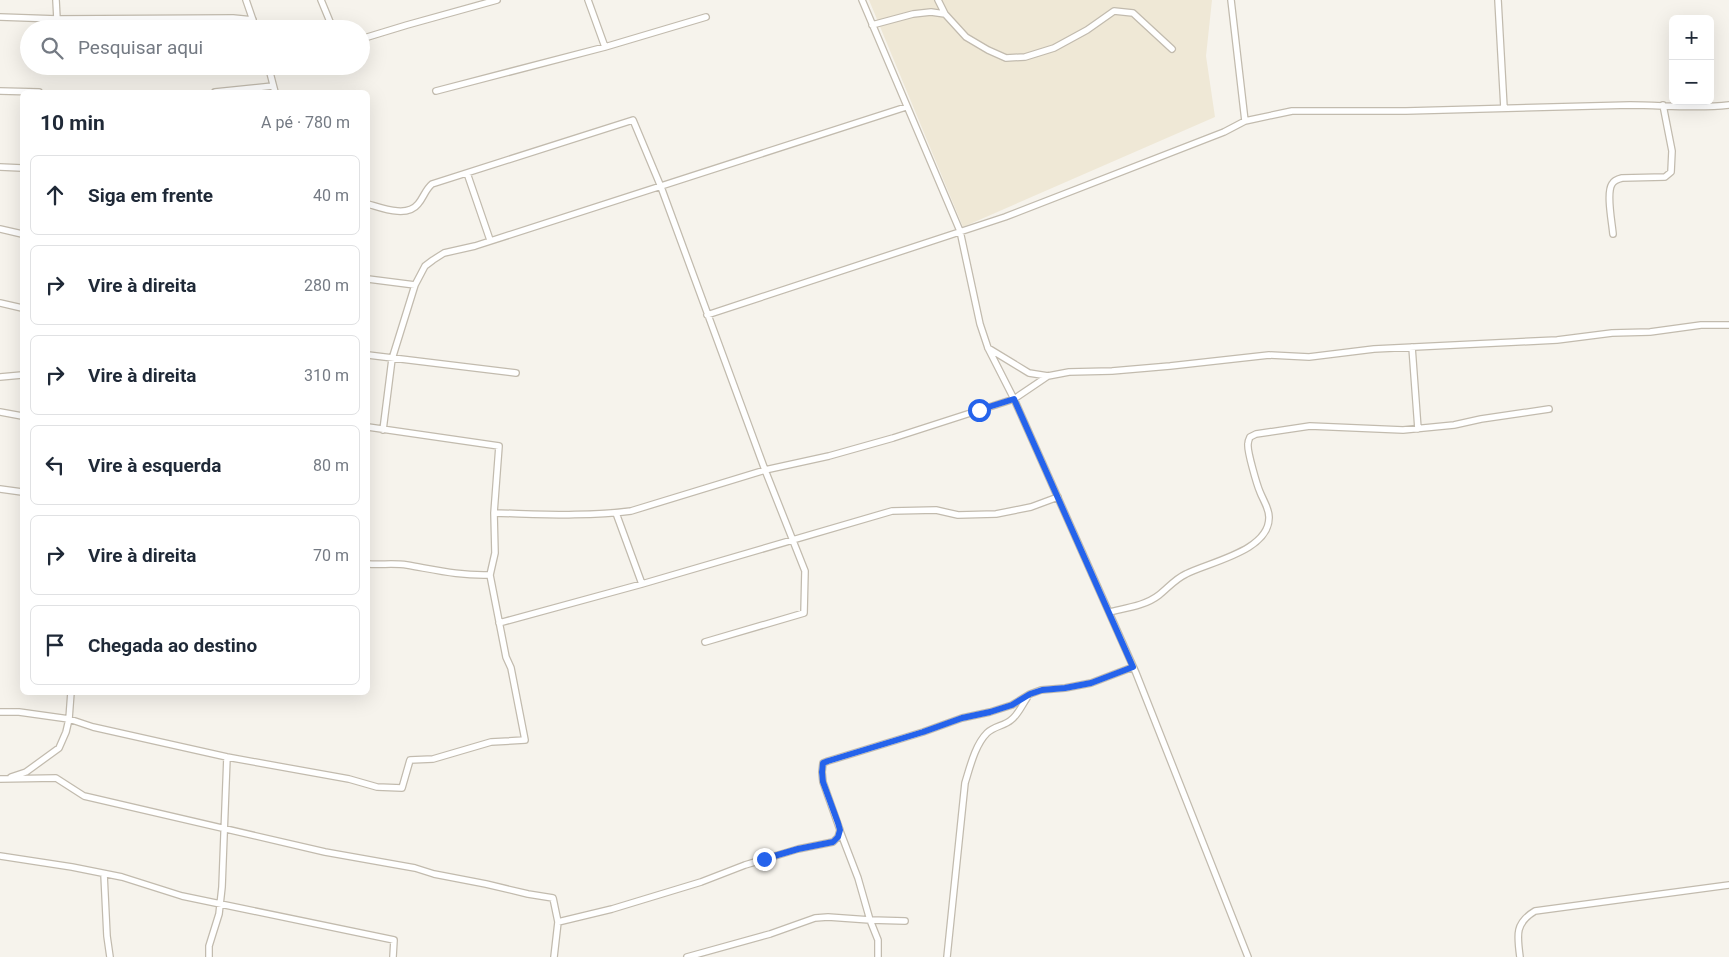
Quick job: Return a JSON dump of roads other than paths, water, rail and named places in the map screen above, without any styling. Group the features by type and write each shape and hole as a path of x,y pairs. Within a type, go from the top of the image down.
{"street":[{"path":"56,0 57,20"},
{"path":"0,17 57,20 234,18 253,20 246,0"},
{"path":"321,0 329,20"},
{"path":"370,36 497,0"},
{"path":"588,0 605,47"},
{"path":"862,0 960,231 980,324 988,348 1014,399 1133,667 1248,957"},
{"path":"938,0 945,14 966,36 988,50 1006,58 1025,57 1054,48 1114,11 1133,13 1172,49"},
{"path":"1231,0 1245,121"},
{"path":"1498,0 1504,108"},
{"path":"872,25 913,14 931,12 945,14"},
{"path":"436,91 605,47 706,17"},
{"path":"254,90 274,89 271,75"},
{"path":"0,91 20,92"},
{"path":"1613,234 1609,191 1612,184 1622,178 1665,176 1671,172 1672,151 1663,105"},
{"path":"707,315 1005,217 1224,132 1245,121 1292,111 1406,111 1663,105 1708,108 1729,105"},
{"path":"383,430 392,359 416,285 425,266 444,253 660,187 906,107"},
{"path":"370,205 390,210 411,209 418,204 426,189 432,184 633,120 805,572 804,612 705,642"},
{"path":"0,167 20,168"},
{"path":"466,173 490,240"},
{"path":"0,228 20,233"},
{"path":"370,279 416,285"},
{"path":"0,303 20,308"},
{"path":"988,348 1029,373 1048,376 1069,372 1112,371 1170,366 1269,354 1308,357 1374,349 1557,340 1650,332 1701,325 1729,325"},
{"path":"1412,347 1418,429"},
{"path":"370,355 516,373"},
{"path":"0,377 20,375"},
{"path":"494,513 616,514 631,511 765,470 830,456 893,438 1014,399 1048,376"},
{"path":"1109,612 1139,605 1158,596 1183,575 1237,554 1253,545 1262,537 1269,517 1255,479 1248,444 1250,437 1276,430 1310,426 1418,429 1549,409"},
{"path":"0,412 20,416"},
{"path":"0,712 19,712 68,719 93,727 227,757 349,780 376,787 402,788 410,760 433,759 490,742 525,740 490,575 495,553 494,513 499,446 370,427"},
{"path":"0,489 20,492"},
{"path":"499,623 642,584 746,552 892,511 936,510 958,515 996,514 1031,507 1058,497"},
{"path":"616,514 642,584"},
{"path":"370,564 408,565 421,569 467,576 490,575"},
{"path":"878,957 878,940 823,782 823,763 962,718 1012,705 1030,694 1042,690 1091,683 1133,667"},
{"path":"947,957 965,783 968,772 978,745 986,734 994,727 1010,722 1030,694"},
{"path":"7,779 26,772 59,748 66,732 71,695"},
{"path":"209,957 209,946 219,914 222,887 227,757"},
{"path":"0,779 56,778 84,796 325,852 408,866 434,874 553,898 558,922 554,957"},
{"path":"558,922 700,882 745,865 798,849 833,842 838,837 840,830"},
{"path":"0,856 122,877 182,896 220,905 394,940 392,957"},
{"path":"104,874 110,957"},
{"path":"1520,957 1517,939 1520,925 1526,917 1536,911 1729,885"},
{"path":"686,957 706,954 815,918 905,921"}]}
